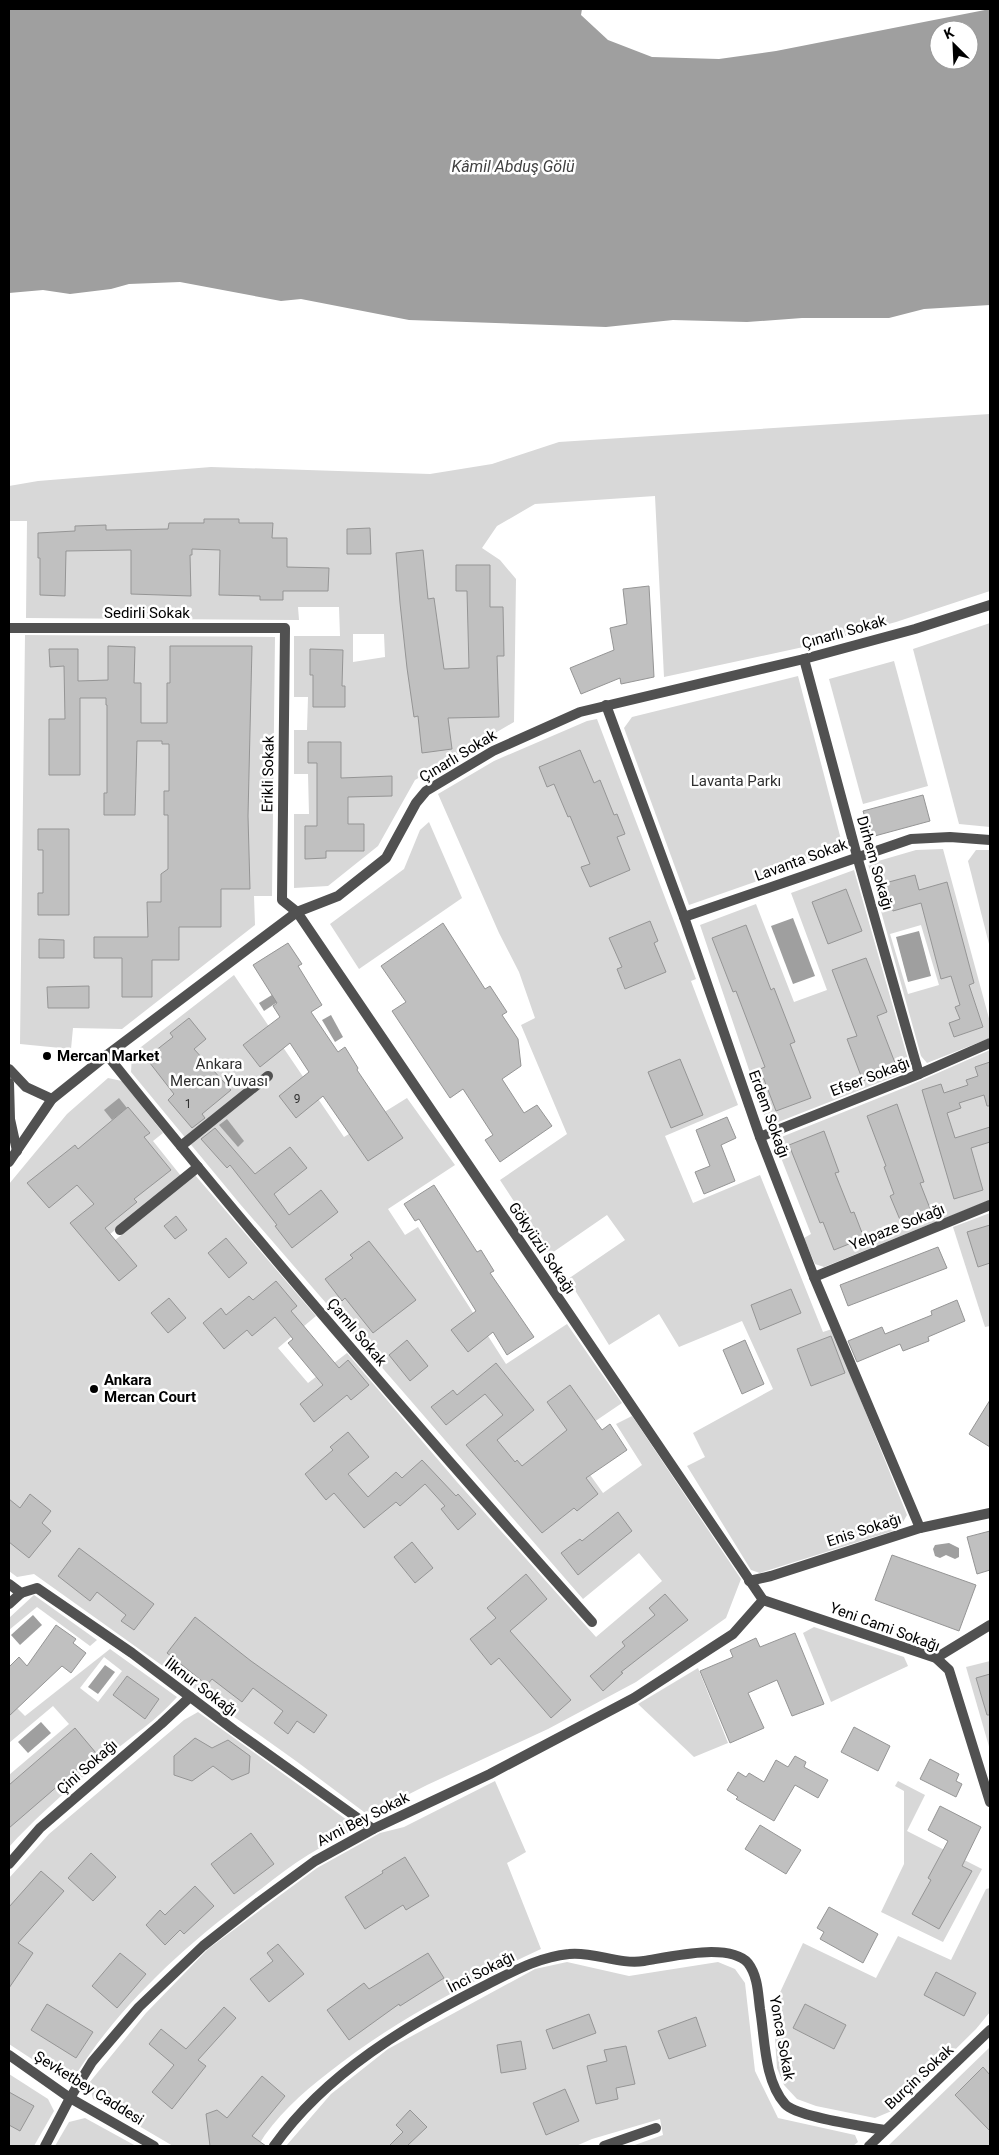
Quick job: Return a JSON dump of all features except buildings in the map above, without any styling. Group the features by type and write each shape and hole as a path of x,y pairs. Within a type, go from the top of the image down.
{"street":[{"name":"Çınarlı Sokak","path":"9,1162 52,1099 107,1055 297,912 338,896 386,858 416,803 426,791 493,751 580,712 804,659 915,629 990,605"},
{"name":"Sedirli Sokak","path":"9,628 284,628"},
{"name":"Erikli Sokak","path":"284,628 282,900 297,912"},
{"name":"Dirhem Sokağı","path":"804,659 857,856 919,1074"},
{"name":"Erdem Sokağı","path":"606,705 684,917 760,1137 814,1277 920,1528"},
{"name":"Lavanta Sokak","path":"684,917 911,838 950,837 990,840"},
{"name":"Gökyüzü Sokağı","path":"297,912 762,1600"},
{"name":"Efser Sokağı","path":"760,1137 919,1074 990,1043"},
{"name":"Çamlı Sokak","path":"107,1055 198,1167 462,1478 592,1622"},
{"path":"9,1069 26,1087 52,1099"},
{"path":"181,1146 268,1076"},
{"path":"9,1083 10,1119 16,1151"},
{"path":"120,1230 198,1167"},
{"name":"Yelpaze Sokağı","path":"814,1277 990,1205"},
{"name":"Enis Sokağı","path":"749,1581 771,1576 920,1528 990,1513"},
{"path":"9,1584 21,1593 9,1604"},
{"name":"İlknur Sokağı","path":"21,1593 37,1588 132,1653 373,1829"},
{"name":"Yeni Cami Sokağı","path":"762,1600 936,1658 949,1670 990,1802"},
{"name":"Avni Bey Sokak","path":"45,2146 70,2098 92,2062 139,2007 203,1946 315,1862 373,1829 490,1774 634,1698 733,1634 762,1600"},
{"path":"936,1658 990,1625"},
{"name":"Çini Sokağı","path":"9,1864 40,1828 190,1697"},
{"name":"İnci Sokağı","path":"274,2146 288,2127 325,2088 386,2041 466,1995 532,1962 570,1954 634,1963 695,1953 732,1953 747,1963"},
{"name":"Yonca Sokak","path":"747,1963 757,1981 768,2066 774,2086 786,2105 809,2115 884,2130"},
{"name":"Burçin Sokak","path":"869,2146 990,2030"},
{"name":"Şevketbey Caddesi","path":"9,2055 70,2098 154,2146"},
{"path":"604,2146 656,2128"}],"green space":[{"path":"990,414 990,591 896,622 808,646 664,677 655,496 535,504 497,526 482,548 500,560 516,579 514,722 415,780 378,846 328,886 294,888 294,814 309,814 308,774 294,774 294,730 307,730 308,697 294,697 294,636 340,636 339,607 298,607 299,620 26,618 27,521 9,521 9,486 38,481 211,467 430,474 492,464 559,442","holes":["353,634 384,634 385,657 353,662"]},
{"path":"990,623 990,827 959,824 913,649"},
{"path":"25,635 275,637 272,896 254,896 255,925 122,1029 73,1028 71,1049 20,1044"},
{"path":"894,661 928,786 863,804 829,679"},
{"name":"Lavanta Parkı","path":"798,676 844,851 689,905 624,728 632,717"},
{"path":"597,719 696,979 691,981 738,1105 665,1136 693,1203 760,1175 823,1332 832,1329 907,1515 899,1529 760,1573 751,1570 687,1466 705,1457 693,1433 773,1389 742,1321 679,1347 659,1314 609,1345 568,1279 625,1240 607,1215 549,1255 500,1180 567,1134 521,1025 535,1018 519,972 499,933 438,794 494,761 587,721"},
{"path":"429,822 462,898 359,969 330,924 404,869 420,830"},
{"path":"943,849 990,1022 990,1038 927,1063 921,1056 868,864 916,850","holes":["921,925 939,985 908,994 890,934"]},
{"path":"976,850 990,850 990,948 968,861"},
{"path":"854,870 911,1070 768,1126 700,925 756,904 794,1002 827,990 791,893"},
{"name":"Ankara Mercan Yuvası","path":"234,975 344,1137 407,1098 455,1165 388,1209 405,1235 418,1227 506,1364 567,1324 622,1403 566,1441 603,1493 642,1465 616,1424 632,1416 741,1579 726,1618 636,1682 548,1729 427,1785 368,1815 296,1761 34,1574 17,1577 9,1571 9,1184 67,1114 108,1078 122,1081 163,1133 153,1141 181,1176 109,1235 114,1241 195,1175 316,1316 278,1348 308,1383 347,1353 457,1482 596,1637 662,1581 639,1553 583,1599 240,1204 131,1072 132,1054"},
{"path":"990,1050 990,1200 824,1267 815,1264 804,1238 811,1234 774,1140 906,1087"},
{"path":"990,1213 990,1326 985,1327 953,1227"},
{"path":"34,1595 97,1640 90,1646 37,1607 9,1630 9,1618"},
{"path":"814,1627 904,1657 908,1666 831,1702 803,1633"},
{"path":"110,1649 177,1697 152,1721 57,1800 9,1847 9,1775 69,1724 53,1706 9,1743 9,1700 25,1716","holes":["104,1657 122,1671 98,1702 80,1688"]},
{"path":"990,1661 990,1750 966,1667"},
{"path":"698,1668 728,1743 694,1757 638,1704"},
{"path":"198,1712 358,1828 314,1851 290,1867 234,1909 181,1953 109,2028 70,2084 9,2044 9,1878 49,1834 184,1720"},
{"path":"495,1781 526,1852 507,1863 541,1949 485,1976 404,2020 353,2054 299,2097 272,2125 258,2146 173,2146 93,2099 89,2083 146,2013 208,1949 317,1868 380,1833 404,1827"},
{"path":"898,1781 925,1795 907,1831 982,1869 943,1942 881,1912 904,1864 904,1791 895,1786"},
{"path":"990,1888 990,2012 976,2029 894,2110 875,2118 816,2106 797,2099 784,2085 777,2068 774,2024 776,2001 803,1943 876,1978 898,1936 951,1960 986,1889"},
{"path":"567,1962 629,1976 718,1962 735,1969 745,1983 755,2071 778,2118 855,2135 858,2142 853,2146 632,2146 663,2135 660,2119 592,2139 576,2146 286,2146 331,2094 388,2049 535,1969"},
{"path":"990,2047 990,2146 888,2146"},
{"path":"9,2074 48,2099 54,2111 34,2146 9,2146"},
{"path":"85,2118 136,2146 55,2146 69,2122"}],"water":[{"name":"Kâmil Abduş Gölü","path":"9,9 582,9 581,15 608,40 652,57 719,59 776,51 929,21 929,70 979,70 979,20 934,20 990,9 990,305 924,309 889,318 802,318 747,322 673,320 606,327 409,320 301,299 281,301 180,282 129,284 111,289 70,294 43,290 9,293"},
{"path":"793,918 815,976 793,984 771,926"},
{"path":"919,931 931,976 908,982 896,937"},
{"path":"280,990 285,997 264,1011 259,1003"},
{"path":"331,1015 343,1037 335,1042 322,1020"},
{"path":"119,1098 127,1108 112,1120 104,1110"},
{"path":"227,1119 244,1141 238,1147 219,1125"},
{"path":"949,1543 959,1548 959,1557 955,1559 946,1555 940,1558 935,1556 933,1549 935,1545"},
{"path":"33,1615 42,1625 20,1645 11,1635"},
{"path":"105,1665 115,1672 98,1694 88,1687"},
{"path":"41,1722 51,1733 28,1753 18,1742"}],"place":[{"name":"Mercan Market","path":"47,1056"},
{"name":"Ankara Mercan Court","path":"94,1389"}]}
